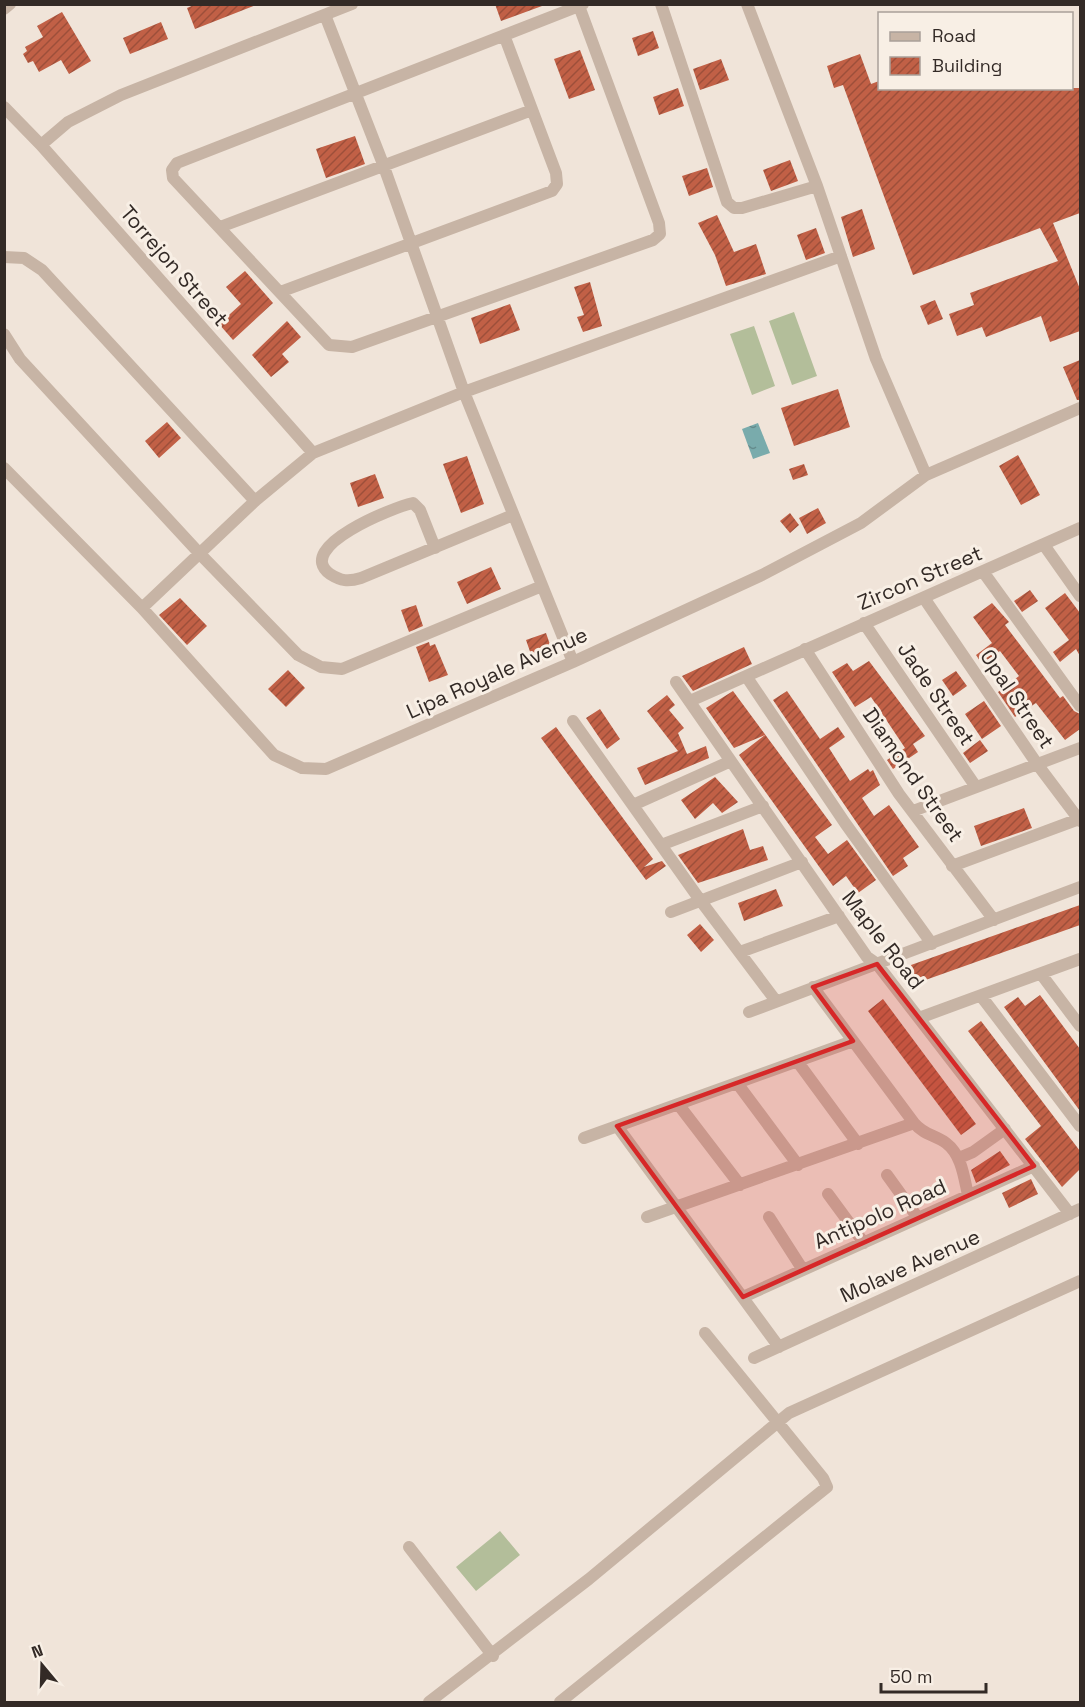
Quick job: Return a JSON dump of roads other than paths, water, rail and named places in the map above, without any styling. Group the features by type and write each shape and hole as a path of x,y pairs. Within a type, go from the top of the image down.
{"street":[{"path":"4,9 10,4"},
{"path":"41,145 68,122 94,108 352,4"},
{"path":"661,4 727,202 734,208 742,208 817,186"},
{"path":"747,4 817,186 876,359 926,475"},
{"path":"580,5 659,224 660,234 653,240 438,318 352,346 339,348 329,345 173,178 172,170 177,163 580,5"},
{"path":"326,15 383,164 464,392 573,662"},
{"path":"280,291 552,192 557,184 556,173 504,35"},
{"name":"Torrejon Street","path":"4,107 41,145 313,453"},
{"path":"220,227 532,110"},
{"path":"142,608 255,501 313,453 464,392 841,256"},
{"path":"4,257 24,258 42,270 255,501"},
{"path":"4,334 8,344 20,359 200,554 297,655 321,667 342,669 542,586"},
{"name":"Lipa Royale Avenue","path":"4,468 142,608 274,755 302,768 326,769 573,662 817,548 891,503 926,475 1080,408"},
{"path":"435,548 420,510 412,503 352,527 338,537 322,558 322,564 323,569 338,579 349,581 435,548 513,516"},
{"name":"Zircon Street","path":"690,701 864,623 984,573 1080,528"},
{"path":"1044,546 1080,596"},
{"path":"984,573 1080,706"},
{"name":"Opal Street","path":"924,598 1037,764 1080,820"},
{"name":"Jade Street","path":"864,623 976,787"},
{"name":"Diamond Street","path":"805,649 913,811 994,920"},
{"path":"746,676 845,823 932,944"},
{"name":"Maple Road","path":"676,682 867,957 877,964 1034,1166 1075,1211"},
{"path":"573,721 700,900 776,1001"},
{"path":"913,811 1080,748"},
{"path":"633,805 731,761"},
{"path":"661,845 763,806"},
{"path":"952,866 1080,820"},
{"path":"671,912 802,862"},
{"path":"749,1012 1080,887"},
{"path":"740,952 839,915"},
{"path":"919,1018 1080,959"},
{"path":"1041,974 1080,1026"},
{"path":"813,987 914,1124 922,1133 945,1143 958,1158 968,1195"},
{"path":"981,996 1080,1125"},
{"path":"584,1138 853,1041"},
{"path":"797,1061 858,1144"},
{"path":"737,1083 798,1165"},
{"path":"678,1104 740,1185"},
{"path":"647,1217 914,1124"},
{"path":"617,1126 779,1347"},
{"path":"958,1158 973,1152 1005,1129"},
{"name":"Antipolo Road","path":"743,1298 1034,1166"},
{"path":"887,1175 918,1218"},
{"path":"828,1194 864,1243"},
{"name":"Molave Avenue","path":"754,1358 1075,1211"},
{"path":"769,1217 803,1270"},
{"path":"429,1702 493,1656 778,1421 815,1400 1080,1281"},
{"path":"560,1702 826,1486 823,1478 778,1421 705,1333"},
{"path":"410,1547 493,1656"},
{"path":"574,1692 583,1702"}],"water":[{"path":"758,423 770,453 753,459 742,429"}]}
